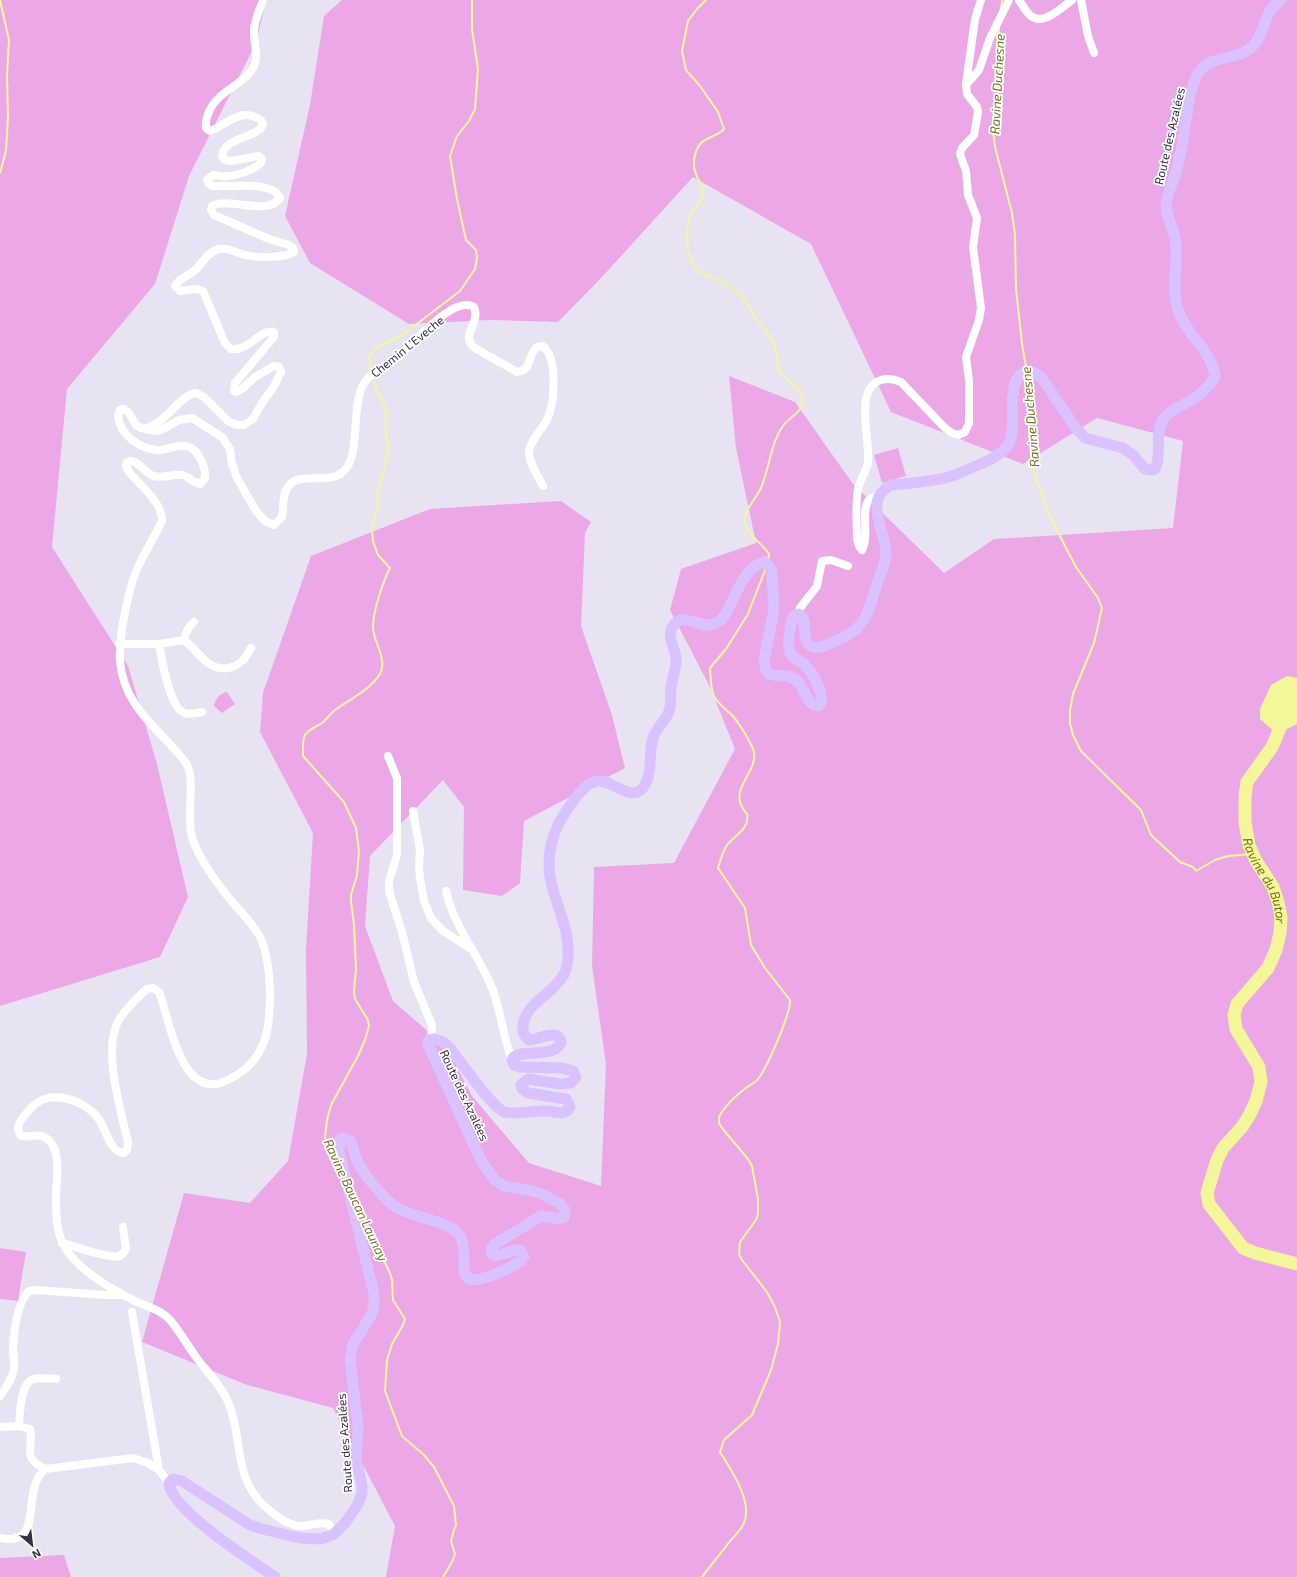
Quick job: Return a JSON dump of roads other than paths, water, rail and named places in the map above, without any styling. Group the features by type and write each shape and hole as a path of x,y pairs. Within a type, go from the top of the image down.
{"main road":[{"name":"Route des Azalées","path":"880,494 891,485 951,476 1002,452 1008,445 1010,439 1014,385 1018,376 1026,371 1035,373 1045,382 1084,438 1123,448 1133,455 1145,468 1151,470 1154,468 1157,462 1160,428 1164,418 1172,411 1192,400 1208,387 1215,377 1214,367 1209,356 1192,336 1183,321 1177,306 1174,289 1176,250 1175,238 1167,212 1167,199 1182,149 1192,90 1198,74 1206,66 1220,59 1238,55 1252,47 1258,40 1271,8 1281,0"},
{"path":"512,1060 514,1056 519,1054 533,1054 555,1048 561,1043 559,1036 554,1034 529,1040 523,1033 526,1013 560,980 567,965 568,947 566,930 549,874 551,846 559,824 580,792 593,782 598,781 608,783 627,792 637,792 645,785 650,772 653,737 670,710 671,687 677,662 675,648 670,633 672,627 676,622 684,620 707,626 719,622 727,612 744,578 758,564 764,562 769,566 772,572 774,610 764,661 765,668 770,674 788,676 796,679 810,702 815,706 819,706 821,704 821,696 815,679 808,669 793,657 790,650 790,625 794,616 798,614 801,615 805,622 805,638 811,646 815,648 822,647 848,636 859,627 864,620 869,612 885,560 886,548 877,507 880,494"},
{"name":"Route des Azalées","path":"334,1534 346,1522 356,1508 362,1493 356,1459 358,1427 350,1359 353,1344 372,1314 374,1305 372,1285 339,1151 340,1140 342,1138 350,1141 360,1168 396,1207 408,1213 449,1227 458,1232 462,1240 465,1276 470,1279 480,1279 492,1275 519,1262 524,1257 520,1250 496,1256 492,1254 491,1251 491,1248 495,1244 541,1216 559,1219 564,1218 564,1210 553,1199 533,1191 513,1189 504,1186 495,1180 482,1162 428,1044 432,1039 438,1039 450,1048 491,1100 505,1112 513,1113 538,1111 562,1113 569,1110 569,1102 566,1099 528,1093 522,1089 521,1084 528,1079 560,1084 571,1083 576,1078 573,1071 562,1068 520,1067 514,1065 512,1060"},
{"path":"275,1577 187,1512 174,1496 169,1487 169,1483 174,1479 182,1481 238,1518 250,1525 262,1529 312,1539 325,1538 334,1534"}],"street":[{"path":"264,0 254,29 257,59 254,67 245,78 217,98 213,103 205,121 206,128 210,131 228,120 240,116 248,116 261,120 263,124 259,129 234,142 223,151 222,156 225,160 232,160 255,155 260,157 262,161 259,165 250,170 229,176 214,175 207,180 212,186 267,188 276,192 280,198 278,201 269,205 247,206 218,203 212,206 211,209 214,215 270,240 289,245 293,248 294,252 288,256 253,257 227,249 219,249 209,254 192,273 178,281 176,286 178,290 183,292 196,289 203,291 225,343 232,349 241,348 268,332 274,332 274,337 235,383 234,391 236,392 242,389 256,377 274,366 279,367 280,372 274,386 253,419 242,426 233,424 204,397 193,393 188,395 166,417 147,428 141,428 136,425 126,411 122,409 119,412 118,418 122,427 132,441 142,446 159,450 180,445 189,446 198,454 202,461 205,476 202,483 198,484 182,475 154,476 145,471 136,462 127,462 126,466 129,472 157,504 162,515 162,521 138,565 134,578 119,644 120,662 124,684 131,700 142,715 178,753 187,765 190,779 190,829 198,852 223,889 249,920 260,937 265,954 270,983 269,1019 265,1040 259,1054 245,1068 223,1083 208,1084 196,1078 184,1064 172,1038 159,992 153,988 147,989 120,1019 112,1053 128,1142 127,1150 124,1153 120,1153 114,1148 97,1117 81,1104 58,1097 44,1099 34,1105 19,1122 18,1130 21,1136 24,1137 37,1135 48,1139 54,1149 58,1171 56,1214 62,1243 70,1256 83,1269 124,1295 138,1303 163,1313 180,1332 191,1351 222,1390 233,1417 242,1470 250,1489 256,1498 278,1518 302,1527 321,1522 329,1524 334,1534"},
{"path":"880,494 870,499 866,505 866,537 862,550 859,546 857,538 858,491 868,463 865,408 867,393 877,381 886,378 895,379 901,382 945,428 952,433 961,434 964,432 969,423 969,381 966,357 979,320 980,308 973,247 977,218 968,195 966,170 960,154 962,148 974,135 978,112 977,107 967,94 966,85 975,19 981,0"},
{"path":"966,85 979,70 990,38 1003,13 1006,2 1009,0"},
{"path":"1019,0 1028,13 1033,17 1041,18 1049,17 1072,0"},
{"path":"1081,0 1088,36 1094,53"},
{"name":"Chemin L'Eveche","path":"147,428 156,431 161,430 179,420 192,418 222,436 230,448 232,464 237,478 256,511 265,521 274,525 282,517 284,496 290,485 302,478 330,478 339,474 346,468 352,457 360,395 366,380 378,369 399,356 441,318 458,306 469,305 474,307 476,315 468,338 473,348 517,372 528,367 531,353 537,346 543,346 548,352 554,377 550,410 546,421 533,441 529,451 531,461 543,486"},
{"path":"798,614 800,608 817,586 822,561 831,560 848,566"},
{"path":"184,640 188,627 194,622"},
{"path":"119,644 159,644 184,640 193,647 206,662 212,666 220,668 236,666 243,660 251,648"},
{"path":"159,644 168,688 176,705 180,710 187,714 202,712"},
{"path":"388,756 397,778 397,855 389,881 389,891 402,932 414,982 432,1025 432,1039"},
{"path":"413,811 420,850 418,867 424,901 439,928 474,951"},
{"path":"446,891 452,911 474,951 496,998 506,1045 512,1060"},
{"path":"62,1243 109,1256 118,1256 123,1254 126,1249 122,1227"},
{"path":"0,1396 11,1379 14,1368 14,1346 18,1312 29,1291 36,1290 124,1295"},
{"path":"132,1312 159,1470"},
{"path":"19,1426 23,1394 28,1383 35,1378 56,1380"},
{"path":"0,1427 19,1426 30,1429 30,1455 36,1465 46,1469 133,1458 148,1463 159,1470 169,1483"},
{"path":"0,1538 12,1539 22,1535 29,1527 36,1481 46,1469"}],"waterway":[{"path":"0,0 9,40 6,151 0,173"},
{"name":"Ravine Boucan Launay","path":"371,371 369,358 376,348 401,336 460,291 475,269 477,258 476,250 466,240 450,156 457,136 469,121 475,109 478,69 472,29 472,0"},
{"path":"706,0 688,21 682,51 686,70 700,86 718,112 724,129 701,143 695,154 695,170 702,186 703,194 701,201 692,212 689,220 687,231 689,254 693,264 699,271 734,289 742,297 757,321 772,340 780,371 798,388 802,395 803,401 800,409 786,422 779,433 761,488 747,510 745,519 745,524 749,532 769,554 768,562"},
{"name":"Ravine Duchesne","path":"1001,9 1002,0"},
{"name":"Ravine Duchesne","path":"999,27 993,130 995,147 1012,213 1015,234 1016,289 1026,367"},
{"name":"Ravine Duchesne","path":"1028,375 1029,430 1032,467 1051,519 1076,567 1098,598 1102,608 1094,643 1073,694 1070,710 1070,724 1073,735 1081,751 1141,810 1151,835 1180,862 1193,867 1196,871 1215,860 1228,856 1253,854"},
{"name":"Ravine Boucan Launay","path":"338,1168 325,1137 327,1120 331,1105 358,1056 369,1026 368,1020 355,999 354,992 356,969 351,895 357,875 359,851 356,828 344,802 303,756 303,745 304,737 307,733 322,723 335,710 371,685 380,674 382,668 381,656 374,633 373,620 384,581 390,568 378,555 373,541 372,529 378,505 377,492 383,475 388,447 386,433 386,411 383,401 376,389 373,377"},
{"path":"702,1577 744,1523 746,1505 740,1486 720,1452 724,1440 752,1415 771,1370 778,1344 780,1322 775,1307 767,1292 739,1254 740,1242 756,1220 758,1214 758,1199 752,1166 722,1128 719,1123 719,1117 731,1101 755,1082 762,1073 783,1028 790,1000 765,968 751,945 745,908 718,868 727,845 744,828 746,824 747,814 741,805 739,797 744,782 752,768 754,752 748,738 738,723 713,695 710,668 726,649 748,614 766,568"},
{"name":"Ravine du Butor","path":"1297,688 1272,747 1247,782 1245,796 1245,823 1249,845 1256,861 1273,887 1281,917 1280,933 1276,950 1268,968 1237,1004 1234,1015 1236,1029 1259,1067 1261,1082 1256,1101 1249,1116 1242,1127 1223,1148 1217,1160 1207,1193 1209,1204 1243,1248 1255,1253 1297,1264"},
{"name":"Ravine Boucan Launay","path":"356,1201 392,1279 393,1300 405,1319 392,1344 387,1360 385,1391 402,1436 424,1455 434,1467 454,1506 456,1525 451,1541 455,1554 443,1577"}]}
